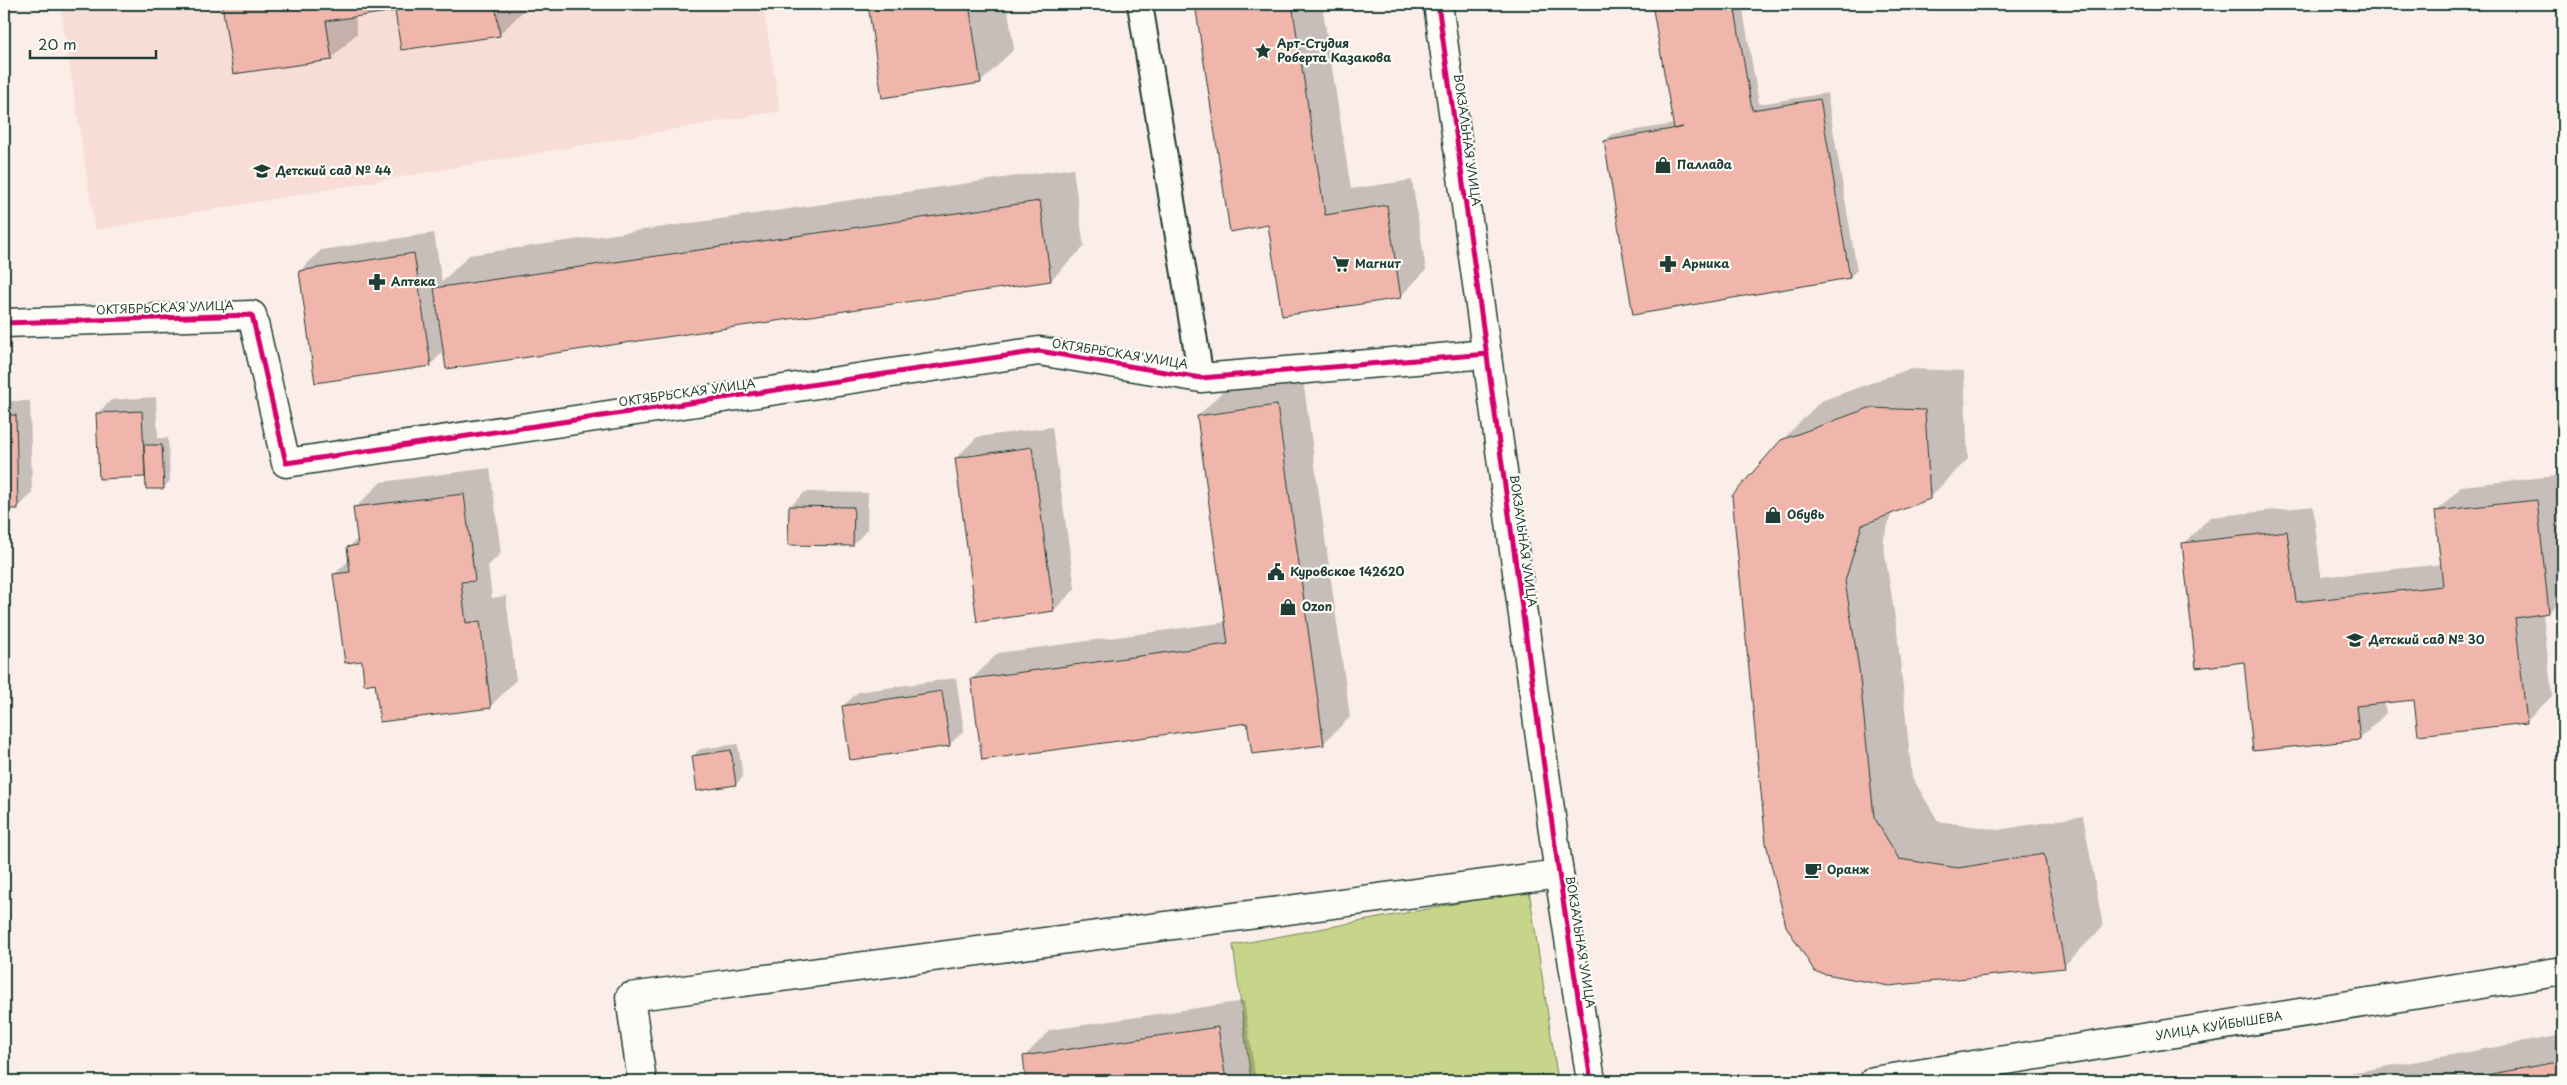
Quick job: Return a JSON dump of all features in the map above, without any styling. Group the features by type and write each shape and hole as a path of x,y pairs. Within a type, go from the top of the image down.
{"street":[{"name":"ВОКЗАЛЬНАЯ УЛИЦА","path":"1438,4 1559,874 1591,1081"},
{"name":"ОКТЯБРЬСКАЯ УЛИЦА","path":"4,323 252,315 286,463 1039,351 1201,378 1487,354"},
{"path":"642,1081 630,998 1559,874"},
{"name":"УЛИЦА КУЙБЫШЕВА","path":"1874,1081 1973,1073 2563,971"}],"lane":[{"path":"1140,4 1201,378"}],"shaded area":[{"name":"Детский сад № 44","path":"60,4 763,4 780,111 95,230"}],"green space":[{"path":"1529,890 1558,1081 1251,1081 1233,945"}],"building":[{"path":"222,4 495,4 500,36 401,50 395,11 326,21 332,60 233,74"},
{"path":"868,4 969,4 981,83 882,98"},
{"path":"1195,4 1292,4 1325,215 1387,205 1401,298 1282,316 1268,225 1230,232"},
{"path":"1652,4 1734,4 1752,110 1820,99 1850,278 1633,315 1604,141 1674,129"},
{"path":"1040,201 1051,281 446,369 434,288"},
{"path":"414,253 431,366 315,383 299,271"},
{"path":"1277,405 1324,745 1252,754 1247,723 982,760 971,679 1228,644 1197,416"},
{"path":"1869,408 1925,410 1930,499 1862,525 1845,581 1859,669 1874,817 1899,859 1958,868 2044,854 2065,968 1889,986 1815,972 1786,926 1766,843 1732,496 1781,440"},
{"path":"142,411 145,477 99,479 96,413"},
{"path":"4,415 16,415 18,509 4,509"},
{"path":"144,445 162,445 164,489 146,489"},
{"path":"1032,447 1054,611 977,622 955,458"},
{"path":"464,494 475,581 461,582 466,623 480,621 491,708 380,722 375,683 364,685 362,661 345,663 333,574 350,572 347,547 358,545 353,507"},
{"name":"Детский сад № 30","path":"2537,500 2549,613 2515,618 2527,723 2418,735 2414,700 2356,706 2360,740 2253,751 2244,662 2196,668 2182,543 2287,531 2296,602 2443,586 2435,511"},
{"path":"789,506 854,507 853,546 788,545"},
{"path":"942,691 950,746 850,760 842,706"},
{"path":"731,750 736,785 697,791 692,756"},
{"path":"1218,1027 1226,1081 1026,1081 1023,1056"},
{"path":"2563,1061 2563,1081 2453,1081"}],"cycle path":[{"path":"1438,4 1559,874 1591,1081"},
{"path":"4,323 252,315 286,463 1039,351 1201,378 1487,354"}],"place":[{"name":"Арт-Студия Роберта Казакова","path":"1263,51"},
{"name":"Паллада","path":"1663,165"},
{"name":"Детский сад № 44","path":"262,171"},
{"name":"Магнит","path":"1341,264"},
{"name":"Арника","path":"1668,264"},
{"name":"Аптека","path":"377,282"},
{"name":"Обувь","path":"1773,515"},
{"name":"Куровское 142620","path":"1276,572"},
{"name":"Ozon","path":"1288,607"},
{"name":"Детский сад № 30","path":"2355,640"},
{"name":"Оранж","path":"1813,870"}]}
